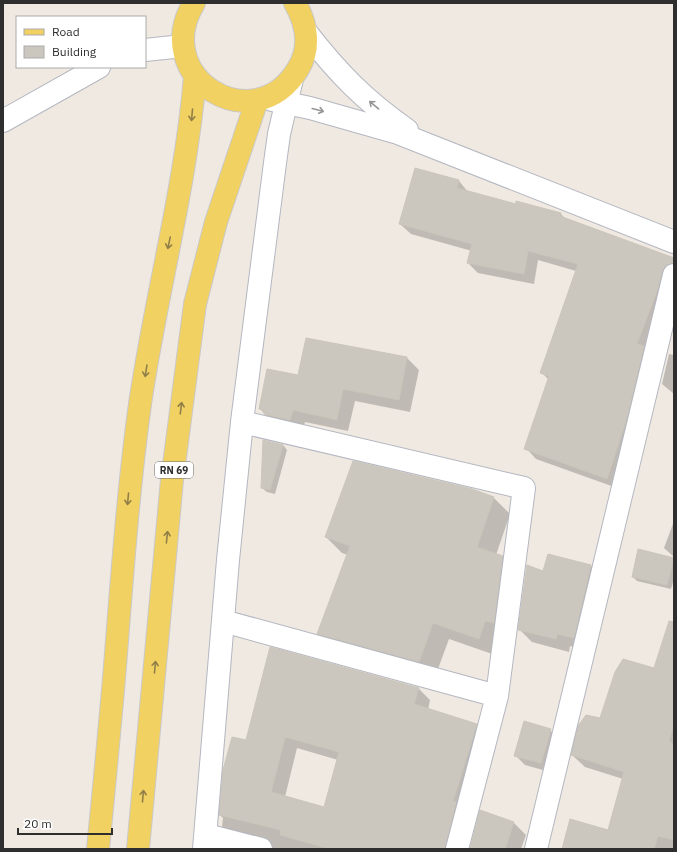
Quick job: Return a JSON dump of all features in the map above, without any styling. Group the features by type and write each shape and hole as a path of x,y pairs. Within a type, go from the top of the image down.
{"main road":[{"path":"194,3 187,14 183,30 183,46 187,62 195,76 204,86 216,94 229,99 243,101 269,100 292,79 301,64 306,49 306,32 302,16 295,3"},
{"path":"98,849 129,490 140,404 155,313 183,174 191,125 195,76"},
{"name":"RN 69","path":"138,849 172,480 194,311 216,222 269,100"}],"street":[{"path":"306,32 331,63 358,92 395,121 441,150"},
{"path":"146,50 183,46"},
{"path":"3,121 97,68"},
{"path":"262,849 205,842 223,621 242,422 275,163 269,100 355,120 441,150 674,242"},
{"path":"536,849 674,275"},
{"path":"242,422 524,488 497,696 457,849"},
{"path":"223,621 497,696"}],"building":[{"path":"415,168 459,180 457,188 516,204 516,201 561,213 560,216 674,258 674,263 665,266 662,272 657,291 637,344 644,346 628,415 607,479 524,449 549,376 540,373 578,264 528,251 524,274 467,263 472,244 399,224"},
{"path":"306,338 407,357 399,400 343,389 337,420 293,410 290,420 264,414 264,410 259,409 267,369 298,375"},
{"path":"263,440 283,445 270,490 261,488"},
{"path":"353,461 472,489 494,497 477,547 503,556 494,623 485,621 479,639 433,623 419,662 317,634 350,546 325,537"},
{"path":"638,549 674,558 667,585 632,577"},
{"path":"548,554 591,565 574,638 557,634 556,639 518,630 527,565 543,571"},
{"path":"669,621 674,622 674,724 669,741 674,745 674,840 658,836 654,849 562,849 570,819 608,830 624,772 571,755 578,726 586,715 600,718 615,672 623,659 654,668"},
{"path":"270,647 419,688 414,704 477,724 453,801 456,802 445,849 330,849 280,835 281,830 219,815 223,770 232,737 246,740","holes":["285,737 339,752 324,807 271,792"]},
{"path":"524,721 551,729 541,763 514,756"},
{"path":"480,810 514,822 505,849 470,849"}]}
